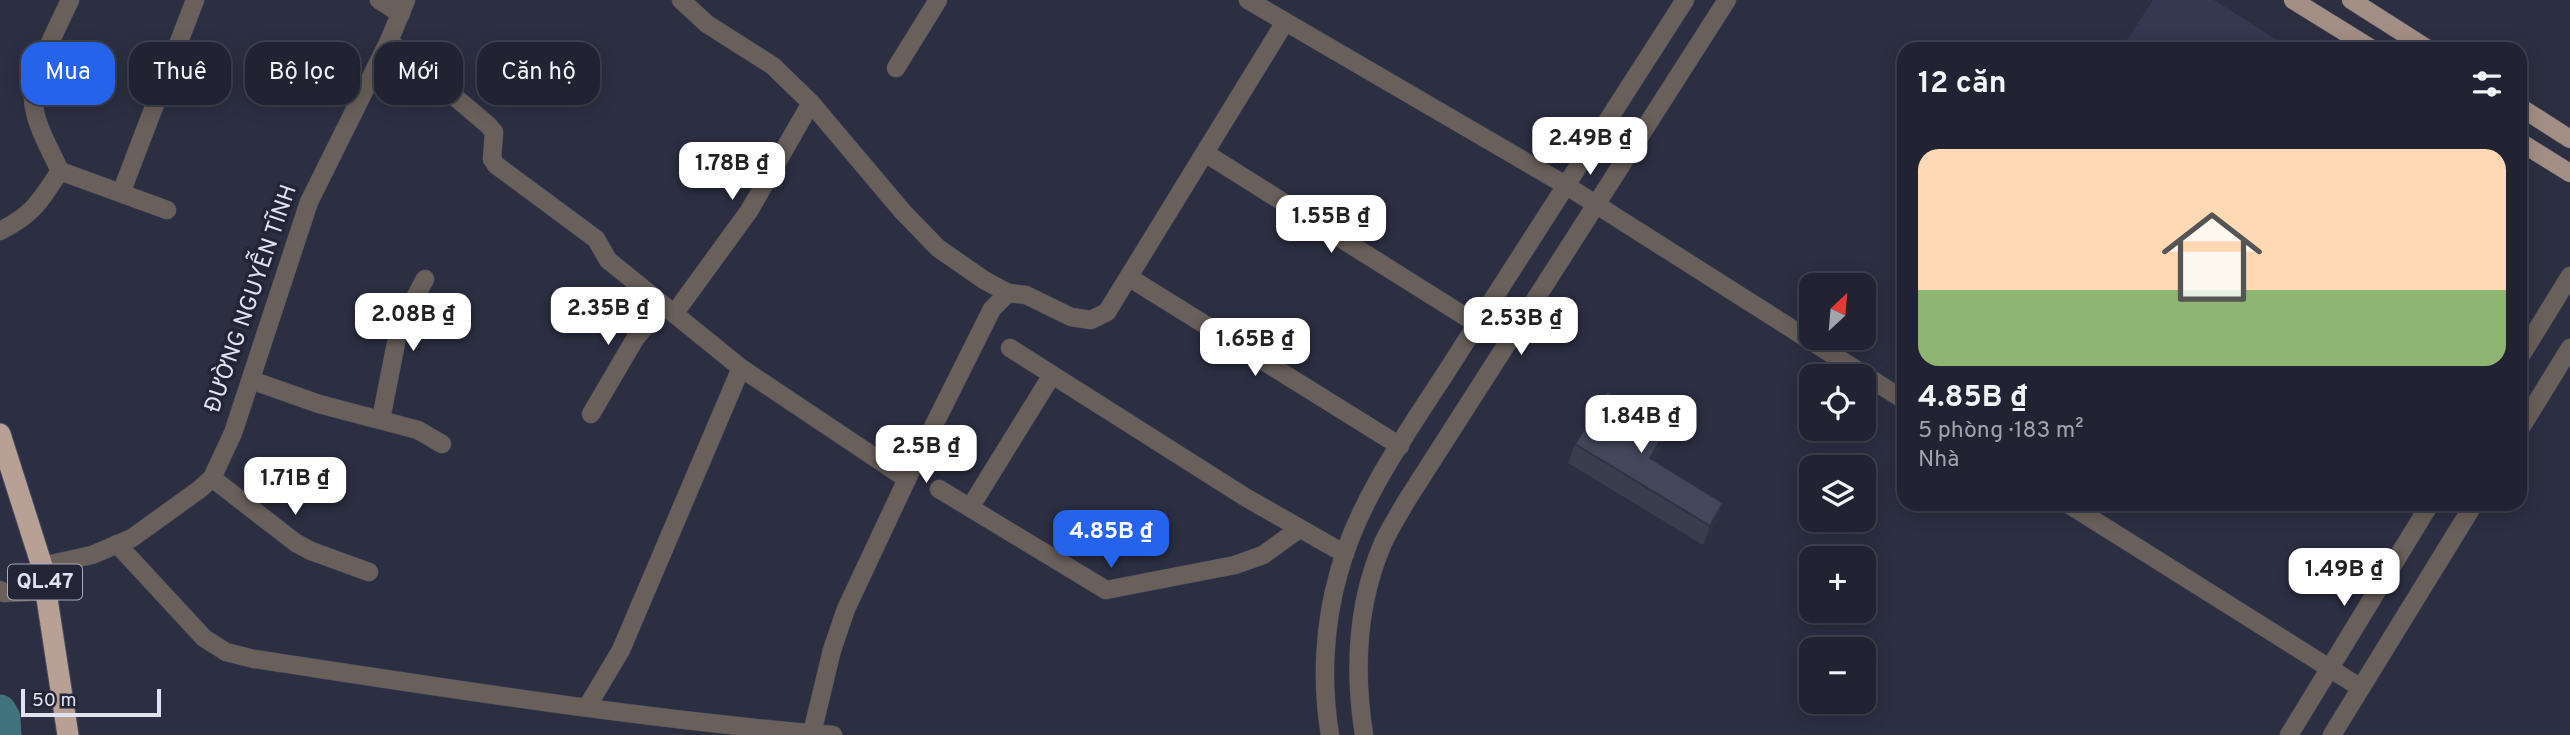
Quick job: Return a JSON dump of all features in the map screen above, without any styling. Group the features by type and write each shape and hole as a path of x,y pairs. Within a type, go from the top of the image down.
{"highway":[{"name":"QL.47","path":"0,434 42,566 68,735"}],"main road":[{"path":"2293,0 2358,42"},
{"path":"2351,0 2417,42"},
{"path":"2527,111 2570,139"},
{"path":"2527,146 2570,173"}],"street":[{"path":"69,0 37,76 32,97 36,117 60,171 167,210"},
{"path":"121,193 195,0"},
{"path":"379,0 404,7"},
{"path":"681,0 706,24 773,66 811,103 903,212 938,248 1008,293 1026,295 1071,317 1091,320 1107,312 1130,278 1285,22"},
{"path":"896,68 938,0"},
{"path":"1248,0 1567,186 1897,396"},
{"path":"1329,735 1325,710 1326,635 1339,571 1355,526 1400,446 1685,0"},
{"path":"1364,735 1359,703 1358,642 1368,587 1383,543 1407,500 1727,0"},
{"name":"ĐƯỜNG NGUYỄN TĨNH","path":"42,566 92,555 132,538 212,478 233,433 309,202 404,7"},
{"path":"389,41 488,125 494,132 492,159 496,165 596,239 608,261 741,368 907,479"},
{"path":"591,414 635,339 668,309 749,211 811,103"},
{"path":"1206,153 1478,324"},
{"path":"0,231 23,219 36,207 60,171"},
{"path":"2527,346 2570,276"},
{"path":"1130,278 1400,446"},
{"path":"381,419 399,328 425,279"},
{"path":"812,733 832,650 846,609 992,309 1008,293"},
{"path":"1010,348 1245,497 1345,554"},
{"path":"2527,418 2570,348"},
{"path":"587,707 621,650 741,368"},
{"path":"971,506 1052,375"},
{"path":"251,380 319,404 418,430 442,444"},
{"path":"212,478 296,543 369,572"},
{"path":"939,489 1106,590 1235,565 1263,555 1299,529"},
{"path":"2080,511 2361,688"},
{"path":"2289,735 2426,511"},
{"path":"2332,735 2470,511"},
{"path":"117,544 204,638 226,652 254,659 759,732 833,735"},
{"path":"0,590 4,593 46,591"}],"shaded area":[{"path":"2153,0 2214,0 2280,42 2126,42"}],"building":[{"path":"1607,391 1668,428 1650,458 1723,503 1710,526 1575,444"}],"waterway":[{"path":"0,711 4,718 5,735"}]}
